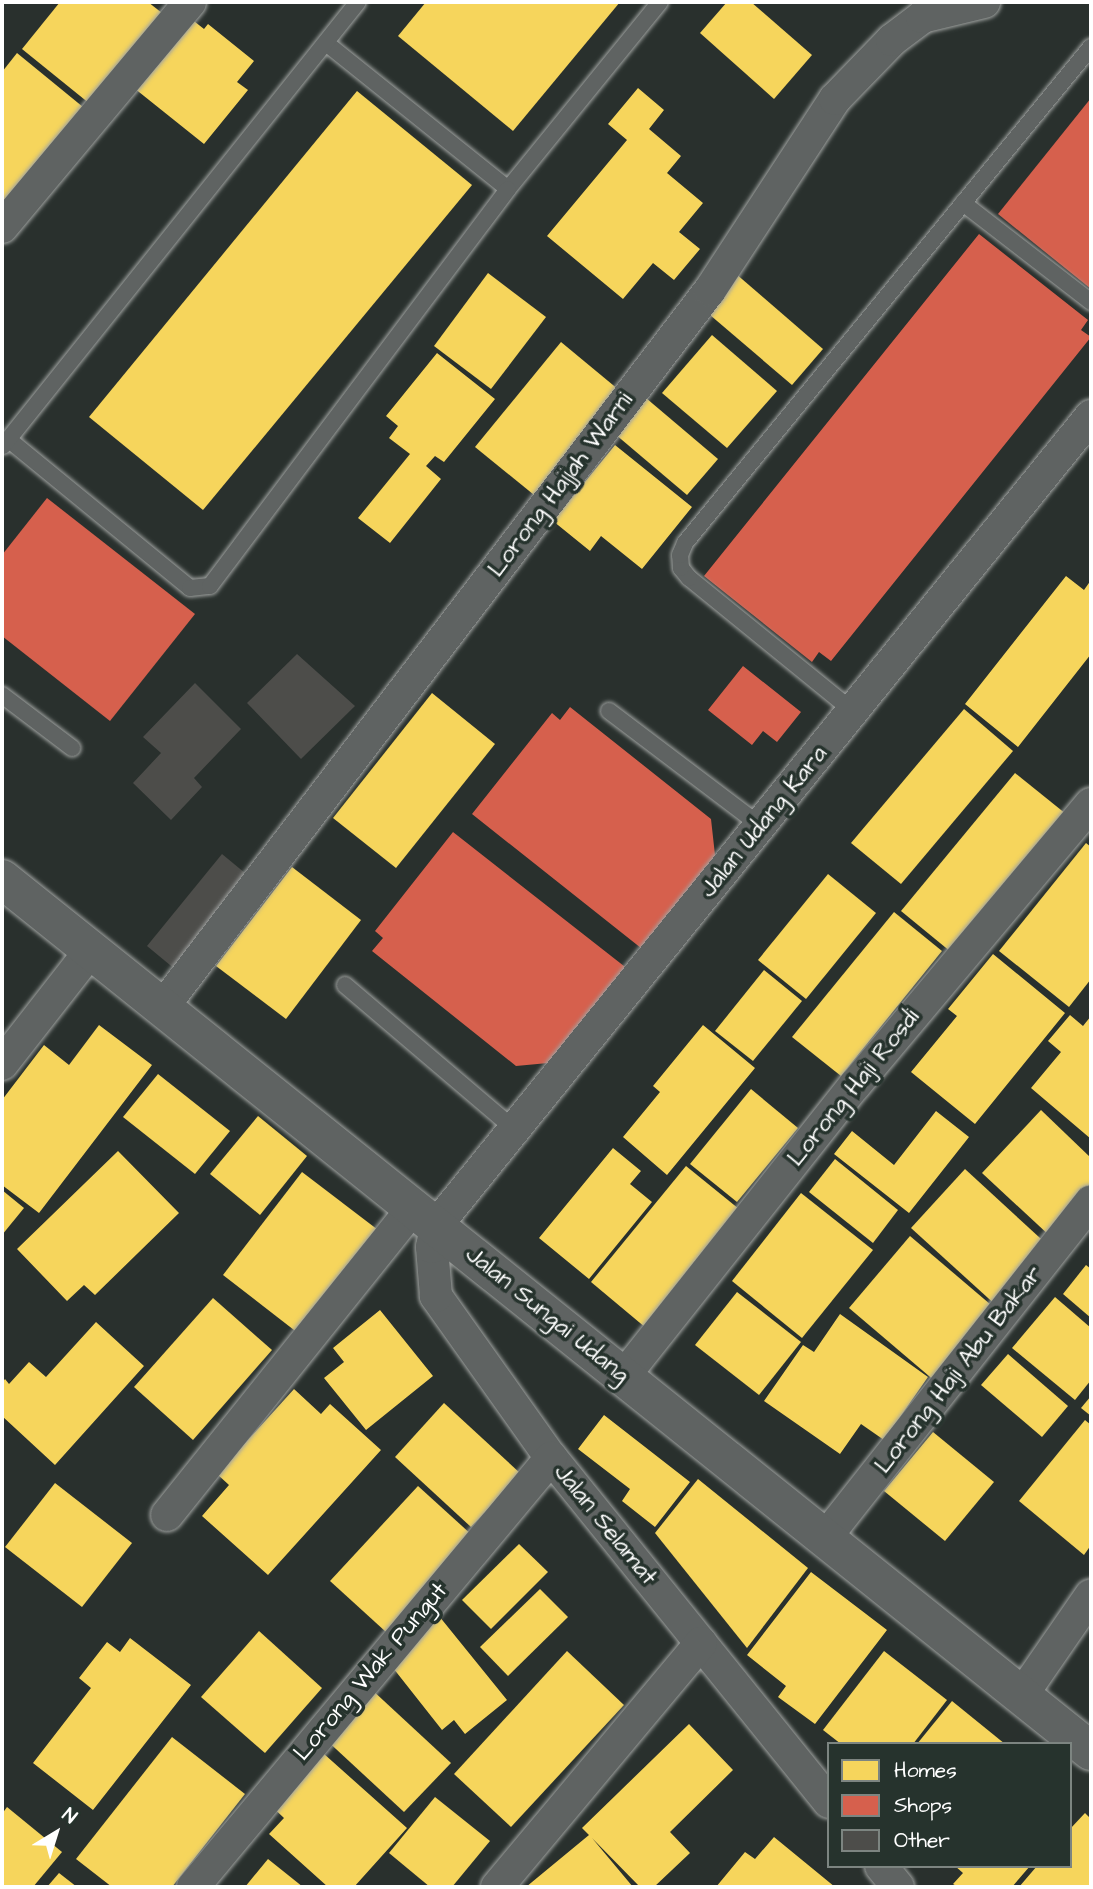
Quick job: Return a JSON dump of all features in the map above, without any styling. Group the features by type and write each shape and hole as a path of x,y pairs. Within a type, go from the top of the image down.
{"street":[{"path":"2,227 190,2"},
{"name":"Lorong Hajjah Warni","path":"162,1007 710,290 835,99 891,40 922,17 984,2"},
{"name":"Jalan Udang Kara","path":"167,1515 424,1217 514,1129 1091,416"},
{"name":"Lorong Haji Rosdi","path":"624,1376 855,1085 1091,804"},
{"name":"Jalan Sungai Udang","path":"2,879 1091,1751"},
{"path":"2,1064 91,950"},
{"name":"Lorong Haji Abu Bakar","path":"825,1538 1091,1201"},
{"name":"Jalan Selamat","path":"424,1217 432,1247 436,1296 551,1458 827,1800"},
{"name":"Lorong Wak Pungut","path":"193,1887 551,1458"},
{"path":"1022,1695 1091,1595"},
{"path":"497,1887 701,1643"},
{"path":"883,1868 898,1887"}],"lane":[{"path":"358,2 5,443 190,588 210,586 508,189 660,2"},
{"path":"326,43 508,189"},
{"path":"854,712 689,578 681,568 680,555 685,543 1091,47"},
{"path":"964,203 1091,302"},
{"path":"2,695 72,748"},
{"path":"609,711 761,826"},
{"path":"345,985 514,1129"}],"building: Homes":[{"path":"60,2 148,2 162,13 90,104 22,49"},
{"path":"426,2 620,2 513,131 398,36"},
{"path":"727,2 751,2 812,55 774,99 700,33"},
{"path":"185,14 204,29 208,24 254,61 237,82 248,90 204,144 129,84"},
{"path":"17,53 83,107 2,206 2,72"},
{"path":"638,88 664,110 649,129 681,156 667,173 703,203 679,232 700,249 674,280 653,263 623,299 547,236 627,140 608,124"},
{"path":"357,91 472,185 203,510 89,417"},
{"path":"488,273 546,317 491,389 434,346"},
{"path":"735,273 823,349 792,385 703,309"},
{"path":"712,335 777,391 727,448 662,393"},
{"path":"561,342 625,395 539,499 475,447"},
{"path":"437,353 495,399 444,462 435,456 426,466 441,479 390,543 358,518 410,454 389,438 398,426 386,416"},
{"path":"646,398 718,459 687,495 615,434"},
{"path":"615,445 692,507 642,569 601,536 590,551 553,521"},
{"path":"1066,576 1084,590 1091,580 1091,654 1018,747 965,704"},
{"path":"432,693 495,744 396,868 333,818"},
{"path":"964,709 1013,751 901,884 851,843"},
{"path":"1015,773 1066,814 951,952 901,911"},
{"path":"1086,843 1091,847 1091,979 1069,1007 999,951"},
{"path":"292,867 361,920 286,1019 216,966"},
{"path":"828,874 876,913 806,999 758,960"},
{"path":"894,912 942,951 841,1076 792,1037"},
{"path":"993,954 1065,1013 975,1124 911,1072 957,1016 948,1009"},
{"path":"764,970 802,1001 753,1061 715,1031"},
{"path":"1070,1015 1083,1026 1091,1016 1091,1139 1031,1088 1061,1052 1048,1041"},
{"path":"99,1025 152,1065 39,1213 2,1185 2,1100 44,1045 69,1065"},
{"path":"703,1025 755,1068 667,1175 623,1137 660,1092 653,1086"},
{"path":"158,1074 230,1131 195,1174 123,1117"},
{"path":"751,1089 798,1128 737,1202 690,1164"},
{"path":"1041,1110 1091,1158 1091,1193 1051,1237 982,1173"},
{"path":"936,1111 969,1137 909,1213 834,1154 852,1131 894,1165"},
{"path":"258,1116 307,1156 260,1215 210,1174"},
{"path":"613,1148 641,1171 630,1184 652,1202 589,1279 539,1238"},
{"path":"118,1151 179,1213 95,1295 84,1285 67,1301 17,1249"},
{"path":"835,1159 898,1210 873,1243 809,1192"},
{"path":"686,1166 739,1209 652,1333 591,1282"},
{"path":"965,1169 1052,1249 999,1308 911,1228"},
{"path":"302,1172 382,1233 303,1337 223,1275"},
{"path":"2,1190 24,1208 2,1235"},
{"path":"801,1193 873,1250 802,1338 732,1281"},
{"path":"910,1236 997,1310 936,1382 849,1308"},
{"path":"1086,1265 1091,1269 1091,1318 1063,1294"},
{"path":"737,1292 801,1342 759,1395 695,1345"},
{"path":"1055,1297 1091,1328 1091,1380 1075,1400 1012,1348"},
{"path":"213,1298 272,1350 193,1440 134,1387"},
{"path":"380,1310 433,1376 366,1430 324,1378 344,1362 333,1348"},
{"path":"840,1314 928,1377 884,1440 861,1424 840,1454 764,1401 803,1345 814,1352"},
{"path":"96,1322 144,1366 55,1465 2,1416 2,1383 5,1379 9,1384 29,1362 46,1377"},
{"path":"1008,1354 1068,1406 1042,1437 981,1385"},
{"path":"294,1389 321,1414 330,1404 381,1450 268,1575 202,1516 229,1485 217,1474"},
{"path":"1091,1396 1091,1416 1081,1408"},
{"path":"444,1403 521,1474 471,1527 395,1457"},
{"path":"604,1415 690,1482 655,1527 622,1501 630,1489 578,1449"},
{"path":"1085,1420 1091,1425 1091,1545 1084,1555 1019,1501"},
{"path":"933,1432 994,1482 945,1541 884,1491"},
{"path":"698,1479 808,1568 747,1648 655,1533"},
{"path":"55,1483 132,1543 82,1607 5,1547"},
{"path":"418,1486 473,1536 386,1632 330,1581"},
{"path":"519,1544 548,1572 491,1629 462,1600"},
{"path":"811,1572 887,1630 815,1724 778,1697 786,1686 747,1655"},
{"path":"540,1589 568,1617 508,1676 480,1647"},
{"path":"439,1616 507,1700 465,1734 454,1720 442,1730 386,1659"},
{"path":"259,1631 322,1688 265,1753 201,1697"},
{"path":"130,1638 191,1685 93,1810 33,1763 91,1688 79,1678 107,1642 120,1652"},
{"path":"567,1651 624,1705 511,1827 454,1774"},
{"path":"884,1651 947,1700 915,1742 838,1742 823,1730"},
{"path":"370,1688 451,1763 404,1812 323,1737"},
{"path":"952,1701 1003,1742 919,1742"},
{"path":"689,1724 733,1770 670,1832 690,1853 654,1887 640,1887 592,1838 633,1887 526,1887 589,1835 582,1828"},
{"path":"172,1737 245,1794 172,1887 112,1887 76,1859"},
{"path":"314,1745 407,1828 354,1887 328,1887 269,1834 284,1818 265,1800"},
{"path":"435,1797 490,1841 452,1887 430,1887 389,1853"},
{"path":"7,1807 62,1852 33,1887 2,1887 2,1814"},
{"path":"1085,1813 1091,1819 1091,1887 1019,1887 1035,1868 1072,1868 1072,1827"},
{"path":"774,1837 835,1887 716,1887 745,1852 755,1859"},
{"path":"268,1859 303,1887 245,1887"},
{"path":"957,1868 1028,1868 1012,1887 958,1887 953,1884 963,1873"},
{"path":"59,1873 77,1887 47,1887"}],"building: Shops":[{"path":"1091,98 1091,289 998,214"},
{"path":"979,234 1088,320 1081,330 1091,337 831,661 819,652 812,662 704,576"},
{"path":"47,498 195,614 110,721 2,636 2,555"},
{"path":"743,666 801,712 777,742 763,731 752,745 708,710"},
{"path":"570,707 711,819 716,864 646,952 472,814 552,713 560,720"},
{"path":"453,832 629,970 559,1062 516,1066 372,951 383,938 375,931"}],"building: Other":[{"path":"297,654 355,706 301,759 247,703"},
{"path":"195,683 241,729 194,778 202,787 171,820 133,783 161,753 143,737"},
{"path":"222,854 251,878 176,970 147,946"}]}
